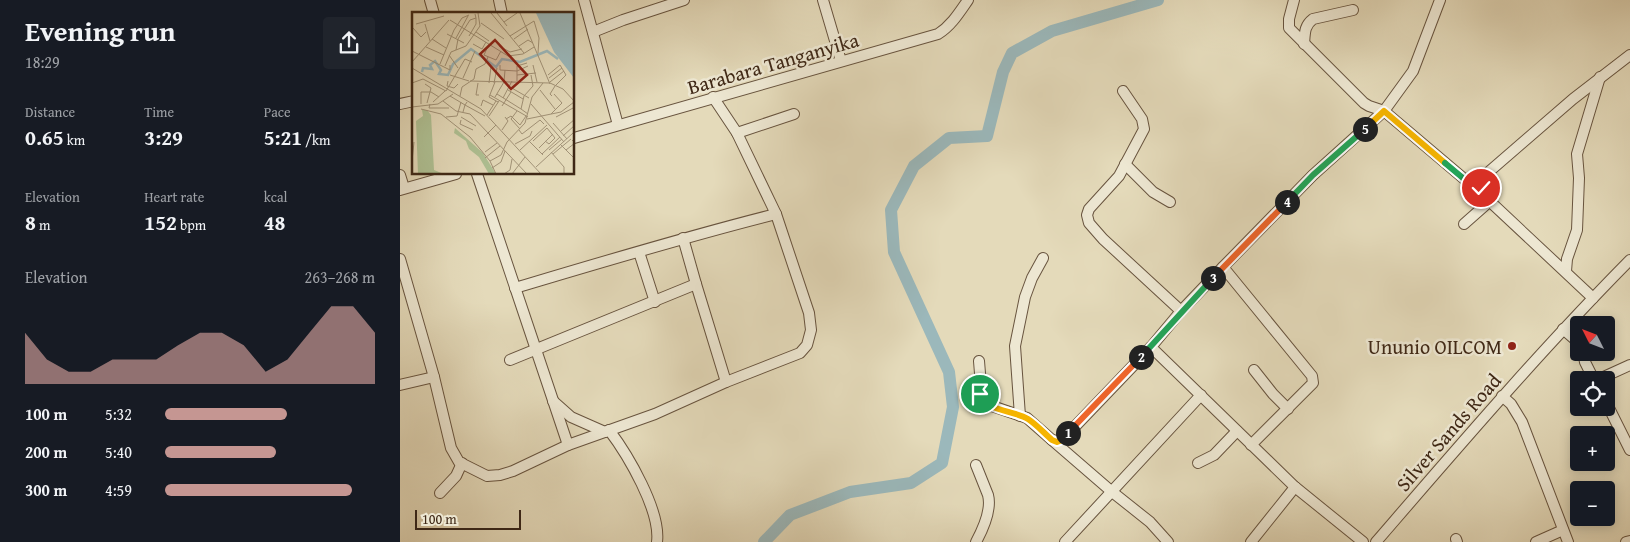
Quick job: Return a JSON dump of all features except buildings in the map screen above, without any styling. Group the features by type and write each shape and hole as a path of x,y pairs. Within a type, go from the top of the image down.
{"street":[{"path":"584,0 618,125"},
{"path":"593,32 684,0"},
{"path":"823,0 841,61"},
{"name":"Barabara Tanganyika","path":"575,138 648,118 712,97 938,34 952,22 968,0"},
{"path":"1294,0 1289,19 1289,28 1304,44 1364,103 1384,111 1486,197 1593,298"},
{"path":"1052,440 1057,442 1062,440 1151,347 1223,266 1313,175 1384,111 1413,71 1440,0"},
{"path":"1304,44 1305,29 1313,19 1353,10"},
{"path":"1486,197 1480,184 1484,176 1600,77 1630,55"},
{"path":"1566,272 1567,259 1577,230 1579,178 1577,154 1600,77"},
{"path":"1123,91 1142,119 1144,129 1119,176 1089,210 1087,215 1089,223 1103,239 1181,311"},
{"path":"400,258 434,377 451,448 462,463 487,476 513,471 568,445 655,414 726,382 800,353 807,345 811,330 810,313 776,214 737,133 712,97"},
{"path":"737,133 794,114"},
{"path":"1125,164 1153,192 1170,202"},
{"path":"400,175 402,189 452,175"},
{"path":"477,175 568,445"},
{"path":"1464,224 1486,197"},
{"path":"514,288 683,238 776,214"},
{"path":"683,238 726,382"},
{"path":"639,252 654,302"},
{"path":"1020,416 1015,346 1025,297 1032,278 1043,258"},
{"name":"Silver Sands Road","path":"1376,542 1563,328 1630,260"},
{"path":"1223,266 1312,376 1313,383 1251,445"},
{"path":"510,360 696,284"},
{"path":"1563,328 1570,335"},
{"path":"1151,347 1295,487 1363,542"},
{"path":"979,361 982,398 992,406 1027,418 1111,491 1150,522 1168,542"},
{"path":"1615,372 1630,365"},
{"path":"1254,370 1288,409"},
{"path":"400,384 434,377"},
{"path":"1065,542 1201,394"},
{"path":"1502,396 1511,404 1522,422 1568,542"},
{"path":"552,401 571,417 607,431 621,446 636,472 656,521 658,542"},
{"path":"1613,416 1630,450"},
{"path":"1198,463 1214,454 1237,431"},
{"path":"440,493 456,476 462,463"},
{"path":"976,464 989,503 988,513 976,542"},
{"path":"1251,542 1295,487"},
{"path":"1536,542 1563,530"}],"waterway":[{"path":"764,542 790,515 850,492 911,483 942,463 953,407 949,372 894,252 891,210 914,166 949,138 987,136 1003,72 1012,53 1052,31 1158,0"}],"place":[{"name":"Ununio OILCOM","path":"1512,346"}],"route":[{"path":"980,394 992,406 1027,418 1052,440 1057,442 1062,440 1151,347 1223,266 1313,175 1384,111 1482,194 1481,188"}]}
